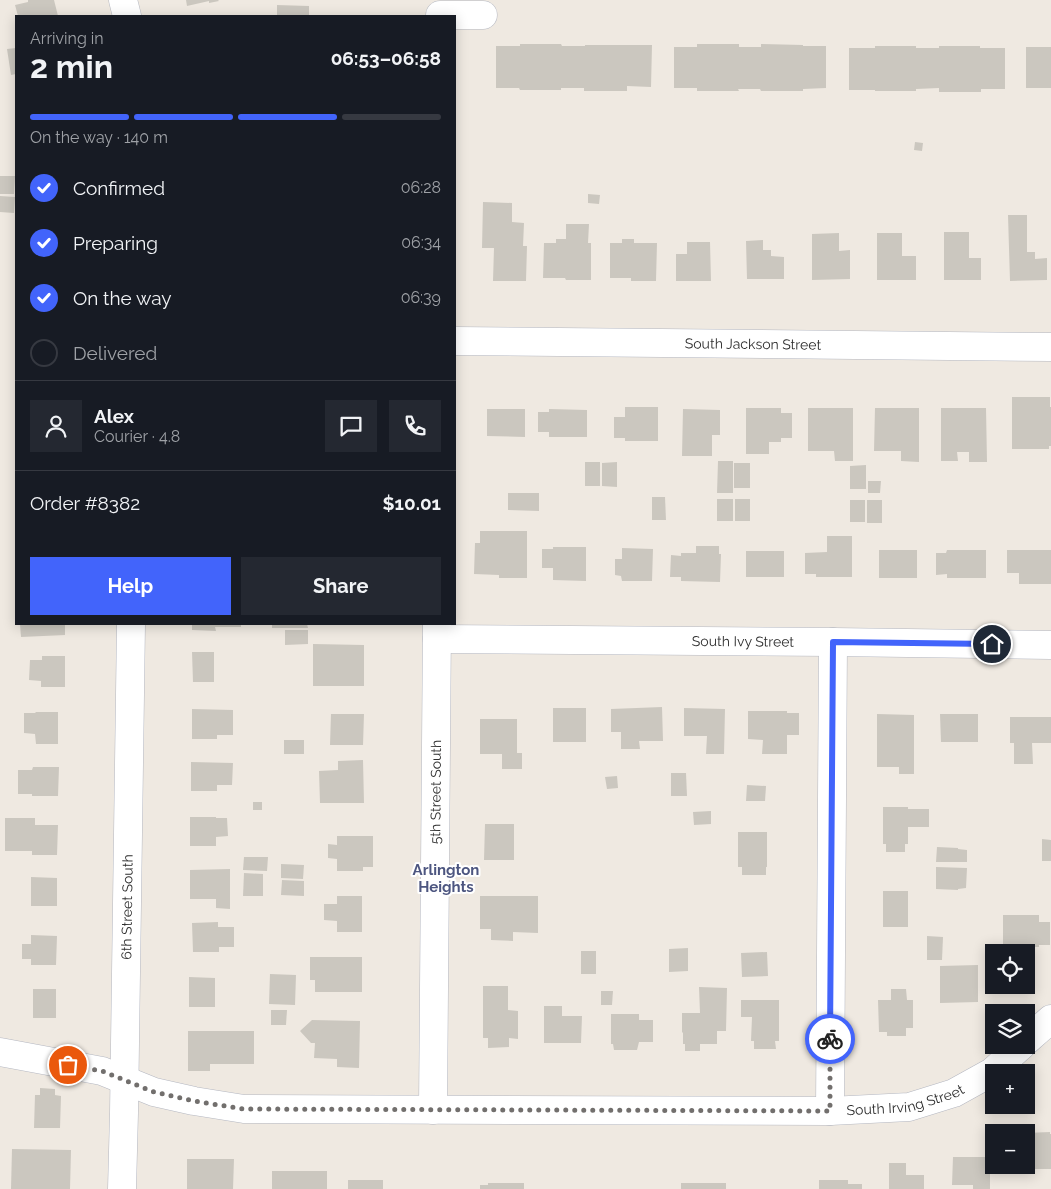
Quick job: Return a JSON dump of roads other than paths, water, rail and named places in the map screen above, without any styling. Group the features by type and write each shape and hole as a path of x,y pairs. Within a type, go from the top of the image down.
{"street":[{"path":"123,0 127,15"},
{"path":"440,10 483,15"},
{"name":"South Jackson Street","path":"456,341 1051,347"},
{"name":"6th Street South","path":"122,1189 131,625"},
{"name":"South Ivy Street","path":"437,632 833,642 1051,645"},
{"name":"5th Street South","path":"433,1110 437,632"},
{"path":"830,1111 833,642"},
{"path":"1035,1033 1051,1019"},
{"name":"South Irving Street","path":"0,1052 102,1071 154,1092 244,1109 830,1111 909,1107 954,1093 992,1072 1012,1054"}],"district":[{"name":"Arlington Heights","path":"446,878"}]}
